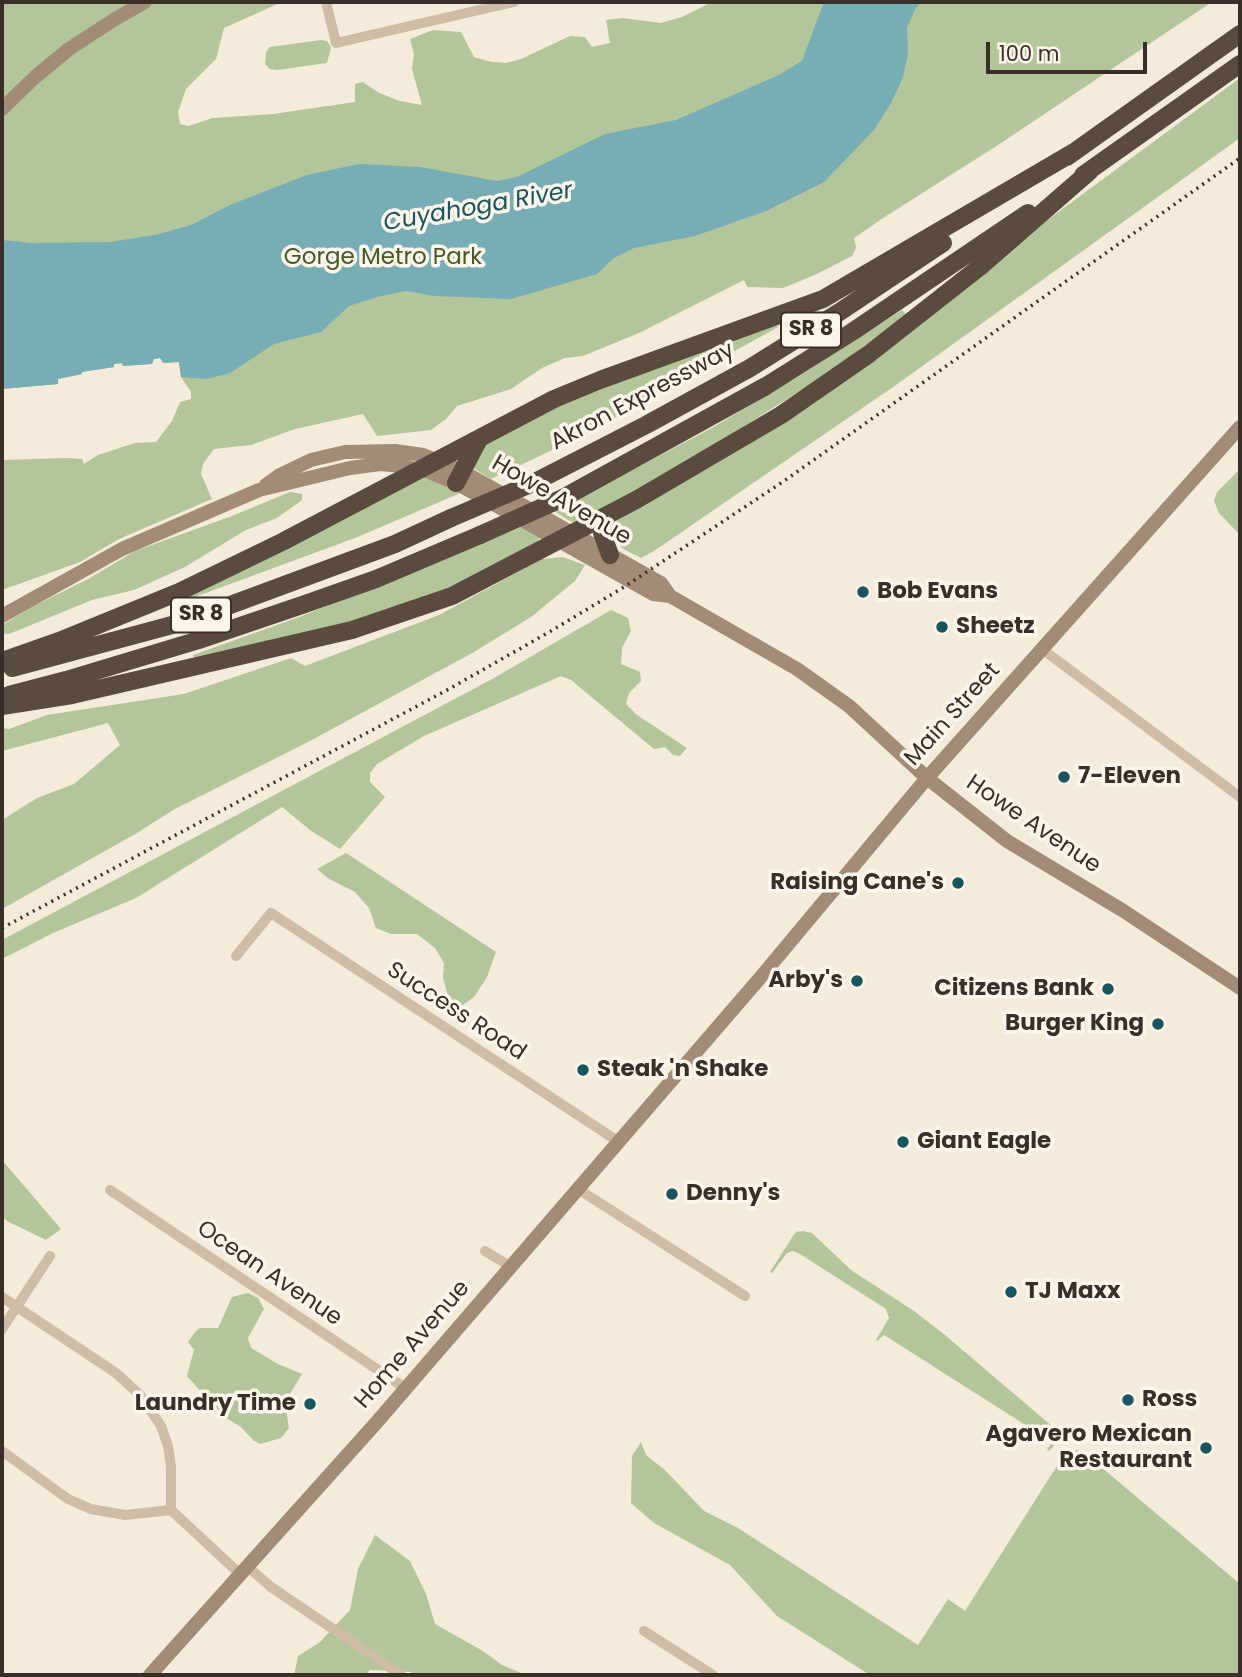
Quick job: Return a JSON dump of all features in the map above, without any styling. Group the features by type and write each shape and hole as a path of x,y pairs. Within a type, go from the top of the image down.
{"highway":[{"name":"Akron Expressway","path":"2,671 187,621 395,544 533,483 646,425 750,368 850,306 1240,34"},
{"name":"SR 8","path":"2,696 79,676 376,579 563,498 766,386 852,332 1240,64"},
{"path":"2,660 179,592 429,467 554,399 823,299 1074,152"},
{"path":"2,706 72,695 380,622 452,596 511,567 742,438 869,354 981,266 1090,170"},
{"path":"459,477 478,439"},
{"path":"607,515 602,533 610,555"}],"street":[{"path":"2,109 62,54 107,23 145,2"},
{"path":"326,2 336,43 514,2"},
{"name":"Main Street","path":"707,1041 926,778 1240,427"},
{"name":"Howe Avenue","path":"2,616 122,549 259,490 350,467 380,464 429,467 459,477 563,537 653,594 670,596 813,680 849,706 926,778 1007,841 1122,909 1240,988"},
{"name":"Howe Avenue","path":"563,537 610,555 662,583 670,596"},
{"path":"1042,649 1240,797"},
{"name":"Success Road","path":"236,956 271,913 619,1142"},
{"name":"Home Avenue","path":"151,1675 707,1041"},
{"path":"578,1189 745,1296"},
{"name":"Ocean Avenue","path":"110,1191 405,1388"},
{"path":"485,1251 511,1267"},
{"path":"2,1329 50,1256"},
{"path":"2,1297 116,1373 148,1405 161,1426 172,1467 171,1510"},
{"path":"2,1451 60,1494 91,1509 125,1515 171,1510 244,1571 401,1675"},
{"path":"644,1631 713,1675"}],"green space":[{"name":"Gorge Metro Park","path":"2,2 282,2 224,28 216,59 186,89 178,112 180,124 188,126 213,118 273,114 355,102 355,84 363,82 379,93 422,105 412,69 414,54 410,39 433,30 461,32 474,57 506,63 521,59 570,36 585,37 592,47 610,43 606,20 622,18 661,23 682,17 712,2 1212,2 995,147 883,218 854,238 856,248 852,256 817,274 783,288 747,287 744,280 639,333 583,356 565,358 542,368 511,389 457,406 431,430 377,436 363,414 295,429 251,445 214,449 203,464 201,474 212,499 119,539 80,562 2,590 2,460 66,458 82,459 84,464 98,455 135,443 156,442 172,421 180,402 191,399 191,392 181,377 179,362 163,363 160,358 154,359 152,364 123,366 122,363 114,364 114,367 82,372 58,379 58,384 2,389"},
{"path":"327,41 331,47 327,63 277,70 270,69 265,64 266,52 270,47"},
{"path":"1240,78 1240,138 896,385 654,551 641,558 609,537 610,526 624,512 1038,227"},
{"path":"902,310 907,315 822,377 616,503 573,523 554,511 710,429"},
{"path":"775,322 778,327 586,434 491,479 470,466 483,444 563,401"},
{"path":"1240,469 1240,535 1219,513 1214,501 1217,492"},
{"path":"420,477 463,492 355,538 184,601 182,597"},
{"path":"290,492 302,494 302,500 277,518 246,530 185,567 134,590 92,600 9,634 2,630 2,625 135,551"},
{"path":"521,527 540,538 535,545 484,573 389,613 195,661 193,655 302,616"},
{"path":"563,557 585,565 575,581 531,617 474,652 310,741 173,810 2,909 2,820 37,798 74,784 120,745 108,723 2,751 2,728 9,729 47,715 184,694 291,658 305,666 439,615 542,559"},
{"path":"611,610 628,618 631,631 622,648 621,664 640,672 641,681 629,693 626,704 637,715 687,748 680,756 673,755 665,747 654,749 571,680 561,676 424,736 377,764 370,773 370,782 385,797 340,849 310,830 282,807 136,898 53,933 2,959 2,940 494,678"},
{"path":"346,853 496,952 487,977 474,997 460,1007 451,1006 443,978 444,963 435,948 417,934 391,934 376,928 369,908 355,892 329,879 317,869"},
{"path":"2,1160 61,1229 46,1240 2,1216"},
{"path":"796,1232 812,1233 851,1270 914,1311 945,1335 1053,1427 1056,1436 1053,1447 1047,1450 1052,1442 884,1335 877,1341 889,1318 886,1309 800,1254 793,1251 787,1253 772,1273 770,1272"},
{"path":"248,1293 258,1298 264,1309 248,1338 251,1348 302,1374 285,1402 289,1428 281,1438 260,1444 223,1416 187,1376 194,1350 188,1342 196,1331 200,1328 218,1328 232,1297"},
{"path":"641,1442 646,1455 666,1471 704,1511 738,1528 918,1645 948,1599 965,1611 1062,1458 1073,1450 1082,1451 1240,1584 1240,1675 870,1675 777,1616 730,1565 654,1523 631,1503 632,1456"},
{"path":"375,1535 410,1561 426,1594 435,1624 502,1665 526,1675 412,1675 411,1672 370,1670 365,1675 294,1675 298,1656 320,1642 350,1610 358,1569"}],"water":[{"name":"Cuyahoga River","path":"824,2 921,2 907,28 908,53 903,77 874,130 824,182 766,211 695,236 634,248 614,258 597,274 511,299 435,296 405,291 377,297 349,306 321,332 274,344 230,373 207,379 181,377 179,362 163,363 160,358 154,359 152,364 123,366 122,363 114,364 114,367 82,372 58,379 58,384 2,389 2,240 31,243 111,242 159,234 191,225 230,205 307,175 359,164 420,167 497,181 517,177 605,134 676,120 779,75 802,61"}],"railway":[{"path":"2,928 449,689 624,587 784,481 1240,158"}],"place":[{"name":"Bob Evans","path":"863,592"},
{"name":"Sheetz","path":"942,627"},
{"name":"7-Eleven","path":"1064,777"},
{"name":"Raising Cane's","path":"958,883"},
{"name":"Arby's","path":"857,981"},
{"name":"Citizens Bank","path":"1108,989"},
{"name":"Burger King","path":"1158,1024"},
{"name":"Steak 'n Shake","path":"583,1070"},
{"name":"Giant Eagle","path":"903,1142"},
{"name":"Denny's","path":"672,1194"},
{"name":"TJ Maxx","path":"1011,1292"},
{"name":"Ross","path":"1128,1400"},
{"name":"Laundry Time","path":"310,1404"},
{"name":"Agavero Mexican Restaurant","path":"1206,1448"}]}
